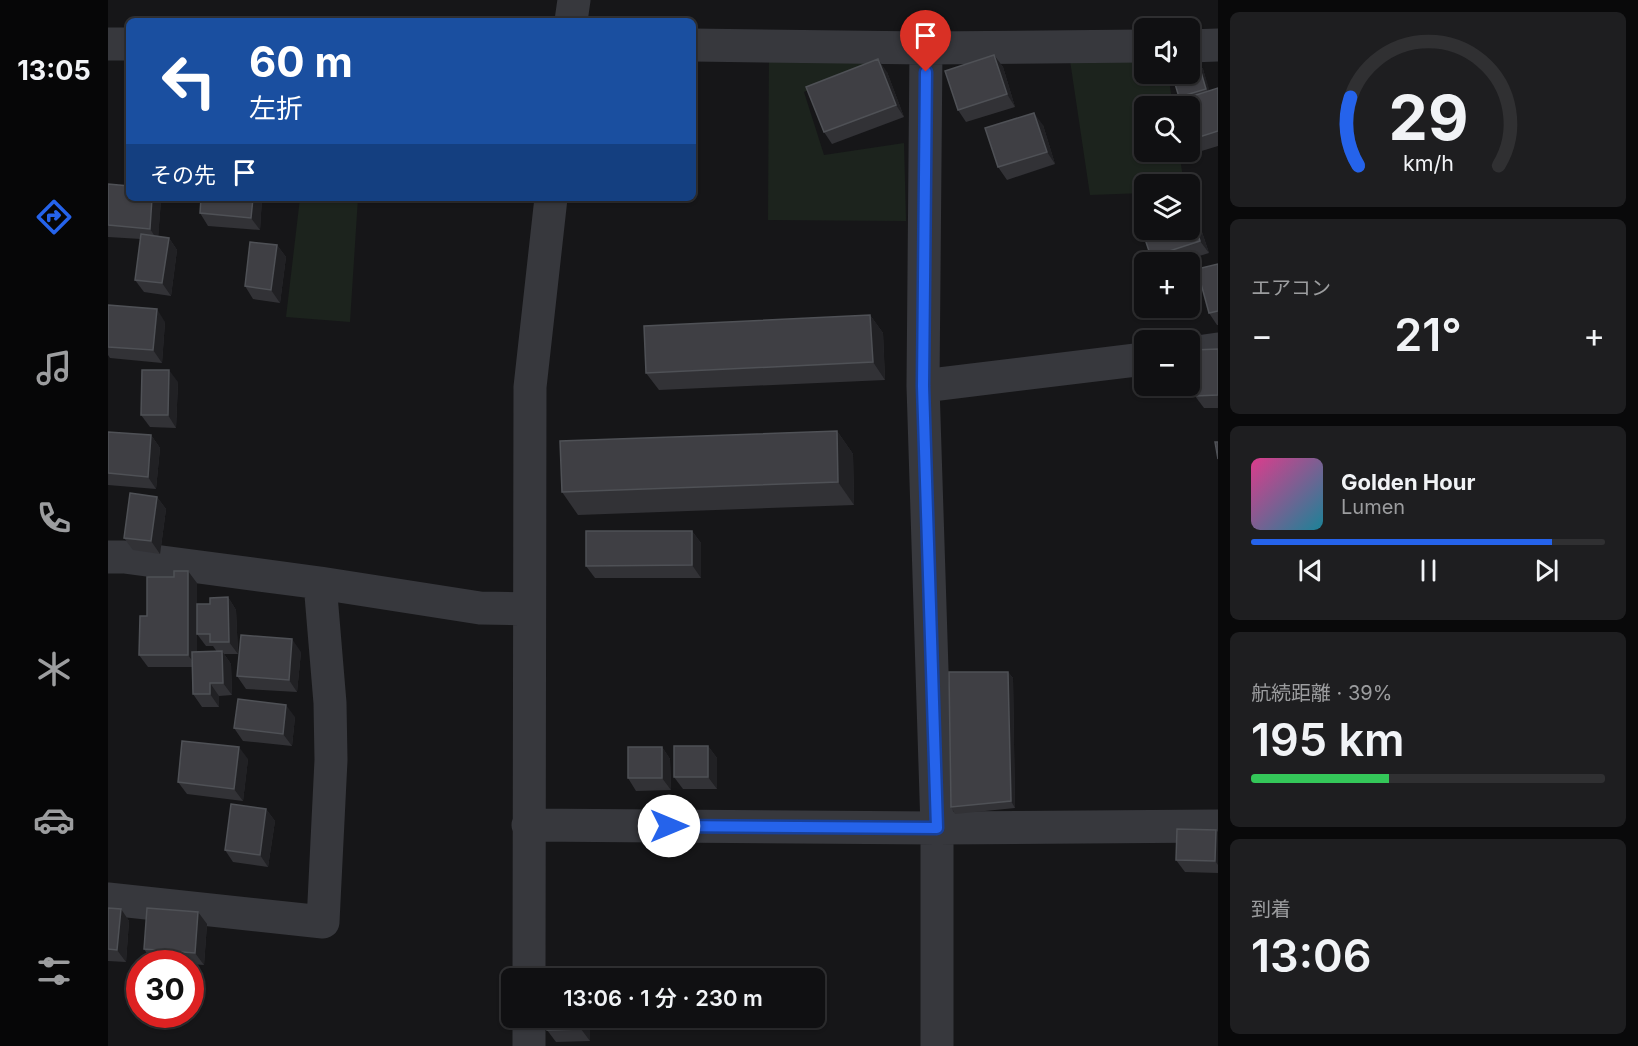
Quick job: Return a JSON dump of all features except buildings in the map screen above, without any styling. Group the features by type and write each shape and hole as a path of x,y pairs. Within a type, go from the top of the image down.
{"street":[{"path":"571,18 574,0"},
{"path":"108,44 126,44"},
{"path":"696,45 926,48 1134,46"},
{"path":"1200,46 1218,45"},
{"path":"926,48 923,386 937,828 937,1046"},
{"path":"529,968 530,387 551,201"},
{"path":"1200,352 1218,349"},
{"path":"923,386 1134,359"},
{"path":"108,557 124,557 320,583 480,608 529,609"},
{"path":"108,899 323,922 331,760 330,703 320,583"},
{"path":"528,825 937,828 1218,826"},
{"path":"529,1028 529,1046"}],"shaded area":[{"path":"769,46 877,60 804,92 824,155 904,143 906,221 768,220"},
{"path":"1134,46 1134,84 1170,84 1171,96 1134,96 1134,162 1181,162 1182,174 1134,174 1134,193 1090,195 1068,47"},
{"path":"300,201 358,201 350,322 286,317"}],"route":[{"path":"669,826 937,828 923,386 926,72"}]}
